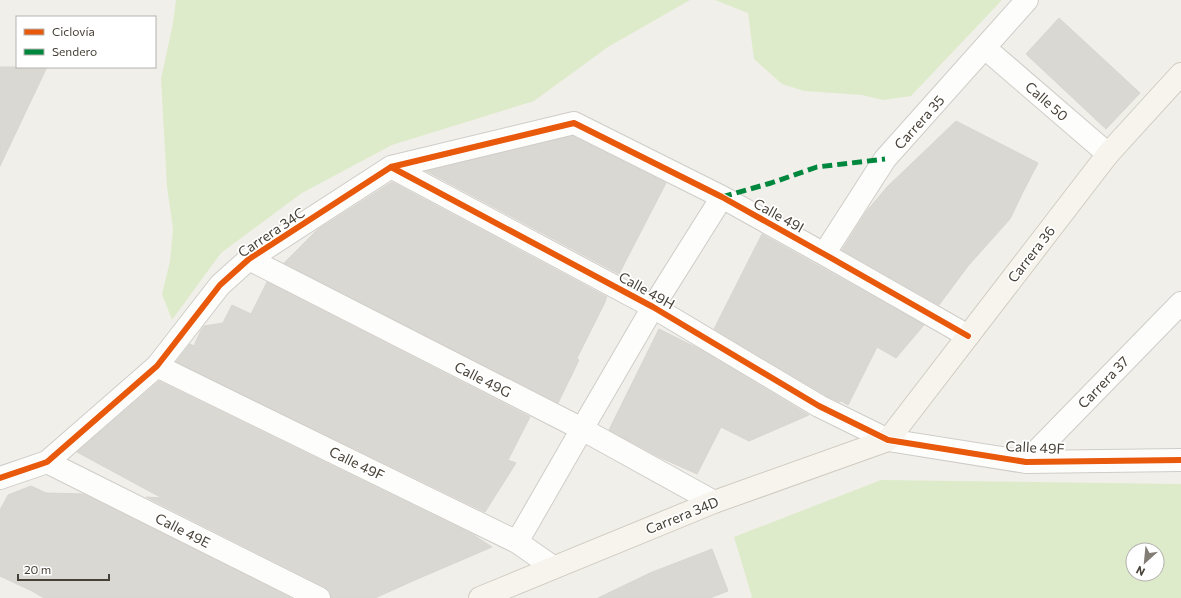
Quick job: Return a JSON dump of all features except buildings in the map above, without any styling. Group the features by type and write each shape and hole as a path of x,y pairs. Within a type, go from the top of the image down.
{"street":[{"name":"Carrera 35","path":"824,254 885,159 1027,0"},
{"name":"Calle 50","path":"985,48 1108,154"},
{"name":"Carrera 36","path":"888,440 1108,154 1181,74"},
{"name":"Calle 49I","path":"574,124 722,197 968,336"},
{"name":"Carrera 34C","path":"0,478 47,462 157,366 220,285 250,259 391,167 574,124"},
{"name":"Calle 49H","path":"391,167 654,307 819,406 888,440"},
{"path":"517,542 654,307 722,197"},
{"name":"Calle 49G","path":"250,259 582,429 714,502"},
{"name":"Carrera 37","path":"1026,462 1181,303"},
{"name":"Calle 49F","path":"157,366 517,542 553,567"},
{"name":"Calle 49F","path":"888,440 1026,462 1181,460"},
{"name":"Carrera 34D","path":"480,598 714,502 888,440"},
{"name":"Calle 49E","path":"47,462 319,598"}],"green space":[{"path":"176,0 690,0 608,47 534,101 392,145 302,193 221,253 172,320 162,294 170,261 173,229 167,187 161,79 173,23"},
{"path":"715,0 1002,0 911,96 883,100 862,95 804,91 782,84 754,59 748,13"},
{"path":"881,480 1181,484 1181,598 750,598 752,597 734,537"}],"marked path":[{"path":"722,197 771,183 817,167 885,159"}],"cycle path":[{"path":"0,478 47,462 157,366 220,285 249,259 391,167 574,123 722,197 968,336"},
{"path":"391,167 653,307 819,406 888,440 1026,462 1181,460"}]}
